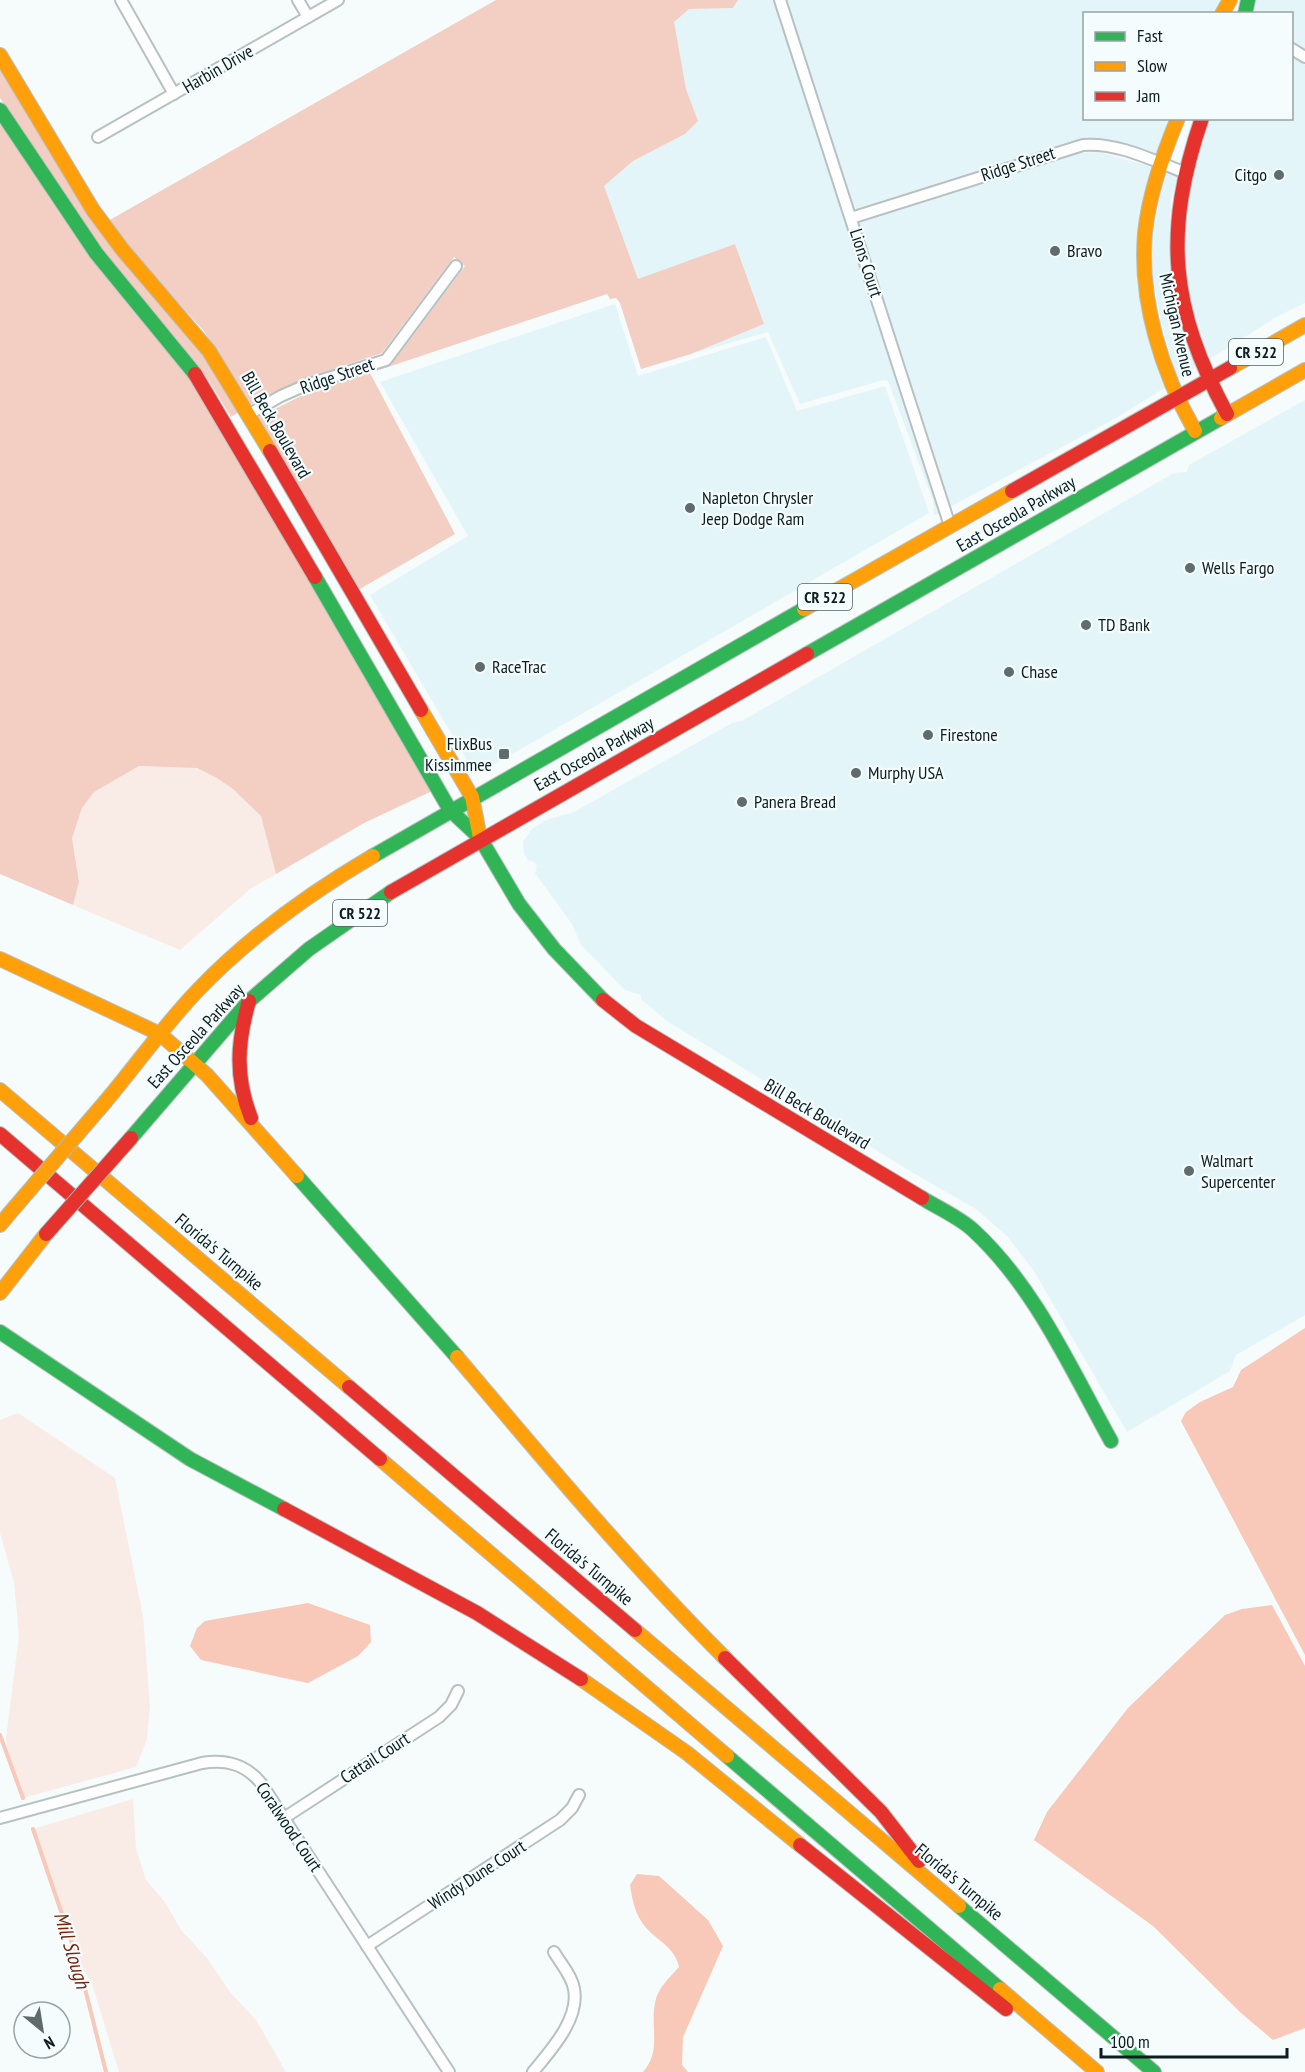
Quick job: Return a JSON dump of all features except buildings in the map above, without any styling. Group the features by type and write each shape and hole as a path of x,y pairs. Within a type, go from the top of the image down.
{"main road":[{"name":"Bill Beck Boulevard","path":"0,55 68,171 107,230 133,263 199,335 472,797 480,838"},
{"name":"Bill Beck Boulevard","path":"0,110 77,227 112,274 170,341 204,386 450,810 480,838 515,899 540,933 591,989 622,1016 961,1221 992,1247 1022,1286 1111,1440"},
{"name":"Michigan Avenue","path":"1177,120 1161,163 1145,235 1146,277 1153,318 1176,397 1195,431"},
{"name":"Michigan Avenue","path":"1201,120 1177,200 1179,283 1191,335 1206,380 1227,414"},
{"name":"East Osceola Parkway","path":"4,1220 160,1034 214,974 290,909 339,876 472,797 1305,325"},
{"name":"East Osceola Parkway","path":"0,1293 46,1234 249,1001 309,949 390,892 480,838 962,567 1195,431 1305,370"},
{"path":"229,426 248,415"},
{"path":"0,959 160,1034 194,1063 430,1324 599,1526 666,1599 881,1812 940,1889"},
{"path":"249,1001 240,1031 236,1067 242,1098 260,1136"},
{"name":"Florida's Turnpike","path":"0,1089 1154,2072"},
{"path":"0,1134 1097,2072"},
{"path":"0,1332 190,1459 477,1613 610,1697 687,1753 892,1921 1087,2072"},
{"path":"0,1346 29,1351"}],"street":[{"path":"121,0 174,94"},
{"path":"298,0 308,17"},
{"name":"Harbin Drive","path":"98,137 338,0"},
{"name":"Lions Court","path":"780,0 950,526"},
{"name":"Ridge Street","path":"851,218 1074,147 1091,144 1106,146 1186,173"},
{"name":"Ridge Street","path":"248,415 306,385 386,360 456,266"},
{"name":"Cattail Court","path":"284,1818 439,1717 451,1705 458,1691"},
{"name":"Coralwood Court","path":"0,1818 202,1763 220,1761 237,1764 251,1772 284,1818 449,2072"},
{"name":"Windy Dune Court","path":"367,1946 560,1820 572,1808 579,1795"},
{"path":"533,2072 564,2030 574,2004 573,1983 554,1952"}],"shaded area":[{"path":"496,0 738,0 733,8 689,9 674,22 686,89 698,121 685,134 633,161 604,186 638,279 735,244 764,324 691,354 641,369 620,303 616,298 610,299 607,294 370,373 455,534 358,590 257,418 309,392 391,365 465,266 454,257 382,353 303,379 250,405 204,331 137,258 108,221"},
{"path":"738,0 773,0 939,513 934,515 933,501 888,381 883,380 800,404 768,332 691,354 764,324 735,244 638,280 604,186 633,161 685,134 698,121 686,89 673,22 689,9 733,8"},
{"path":"786,0 1222,0 1215,12 1083,12 1083,120 1170,120 1157,154 1106,139 1081,138 855,209"},
{"path":"1255,0 1305,0 1305,49 1293,42 1293,12 1252,12"},
{"path":"1293,57 1305,65 1305,303 1278,316 1207,361 1185,283 1182,238 1184,202 1210,120 1293,120"},
{"path":"0,67 101,233 128,267 194,339 239,412 231,417 209,381 175,337 117,270 83,223 0,98"},
{"path":"0,121 72,231 198,389 432,791 364,823 276,874 261,816 233,789 197,768 139,766 94,792 82,808 72,838 79,882 73,905 0,874"},
{"path":"1098,152 1153,167 1139,232 1166,387 1116,418 950,507 859,223 1076,153"},
{"path":"1165,172 1178,177 1171,199 1169,236 1172,283 1184,336 1195,368 1177,380 1160,317 1153,277 1152,236"},
{"name":"Napleton Chrysler Jeep Dodge Ram","path":"615,304 638,376 766,337 797,411 885,386 929,513 481,772 474,772 370,595 468,536 380,382"},
{"path":"1305,400 1305,1315 1236,1355 1230,1371 1127,1432 1034,1271 1007,1236 976,1209 915,1174 667,1021 642,1000 641,995 625,990 581,945 572,924 535,873 537,866 524,854 523,842 532,829 546,820 574,812 732,723 742,721 1174,473 1187,472 1189,465"},
{"path":"139,766 187,767 212,774 240,793 256,808 267,830 276,874 250,889 180,950 73,905 79,882 72,838 82,808 94,792"},
{"path":"1305,1328 1305,1655 1181,1421 1186,1412 1200,1402 1233,1387 1241,1370"},
{"path":"18,1413 115,1478 143,1616 150,1706 147,1739 136,1767 23,1798 9,1760 6,1738 19,1636 14,1582 0,1533 0,1420"},
{"path":"308,1603 370,1625 371,1642 358,1656 308,1683 201,1660 190,1646 197,1628 205,1621"},
{"path":"1272,1605 1305,1666 1305,2028 1273,2040 1241,2013 1153,1926 1034,1840 1047,1812 1128,1708 1225,1615 1242,1609"},
{"name":"Mill Slough","path":"133,1799 136,1848 146,1880 165,1902 181,1930 207,1958 230,1992 256,2020 286,2072 119,2072 92,1984 78,1961 33,1829"},
{"path":"637,1874 659,1876 708,1920 723,1946 683,2037 682,2065 688,2072 643,2072 649,2064 654,2047 656,1998 664,1984 679,1967 673,1953 641,1921 630,1885"}],"waterway":[{"name":"Mill Slough","path":"0,1735 23,1798"},
{"name":"Mill Slough","path":"33,1829 78,1961 106,2072"}],"traffic: fast":[{"path":"1245,12 1248,0"},
{"path":"0,110 96,253 195,374"},
{"path":"807,654 1221,418"},
{"path":"315,577 450,810 480,838 519,904 554,949 603,1000"},
{"path":"373,856 804,609"},
{"path":"131,1138 249,1001 309,949 391,892"},
{"path":"297,1176 457,1357"},
{"path":"922,1198 973,1230 1015,1277 1050,1330 1111,1441"},
{"path":"0,1332 190,1459 284,1509"},
{"path":"727,1756 1000,1989"},
{"path":"959,1906 1154,2072"}],"traffic: slow":[{"path":"1223,12 1230,0"},
{"path":"0,55 93,210 122,249 209,351 270,451"},
{"path":"1177,120 1153,189 1145,233 1144,259 1149,310 1155,336 1172,385 1195,431"},
{"path":"1230,368 1305,325"},
{"path":"1221,418 1305,370"},
{"path":"804,609 1012,491"},
{"path":"421,710 472,797 480,838"},
{"path":"106,1101 175,1016 199,989 239,951 326,885 373,856"},
{"path":"0,959 160,1034 207,1075 297,1176"},
{"path":"0,1090 349,1387"},
{"path":"9,1214 106,1101"},
{"path":"0,1225 9,1214"},
{"path":"0,1293 46,1234"},
{"path":"457,1357 621,1548 725,1658"},
{"path":"380,1459 727,1756"},
{"path":"635,1630 959,1906"},
{"path":"581,1679 687,1753 800,1845"},
{"path":"1000,1989 1097,2072"}],"traffic: jam":[{"path":"1201,120 1181,197 1178,269 1184,304 1194,339 1208,376 1227,414"},
{"path":"1012,491 1230,368"},
{"path":"195,374 315,577"},
{"path":"270,451 421,710"},
{"path":"391,892 807,654"},
{"path":"603,1000 636,1026 922,1198"},
{"path":"249,1001 240,1046 240,1074 251,1118"},
{"path":"0,1134 380,1459"},
{"path":"46,1234 131,1138"},
{"path":"349,1387 635,1630"},
{"path":"284,1509 477,1613 581,1679"},
{"path":"725,1658 881,1812 919,1861"},
{"path":"800,1845 1006,2009"}],"place":[{"name":"Citgo","path":"1279,175"},
{"name":"Bravo","path":"1055,251"},
{"name":"Napleton Chrysler Jeep Dodge Ram","path":"690,508"},
{"name":"Wells Fargo","path":"1190,568"},
{"name":"TD Bank","path":"1086,625"},
{"name":"RaceTrac","path":"480,667"},
{"name":"Chase","path":"1009,672"},
{"name":"Firestone","path":"928,735"},
{"name":"FlixBus Kissimmee","path":"504,754"},
{"name":"Murphy USA","path":"856,773"},
{"name":"Panera Bread","path":"742,802"},
{"name":"Walmart Supercenter","path":"1189,1171"}]}
